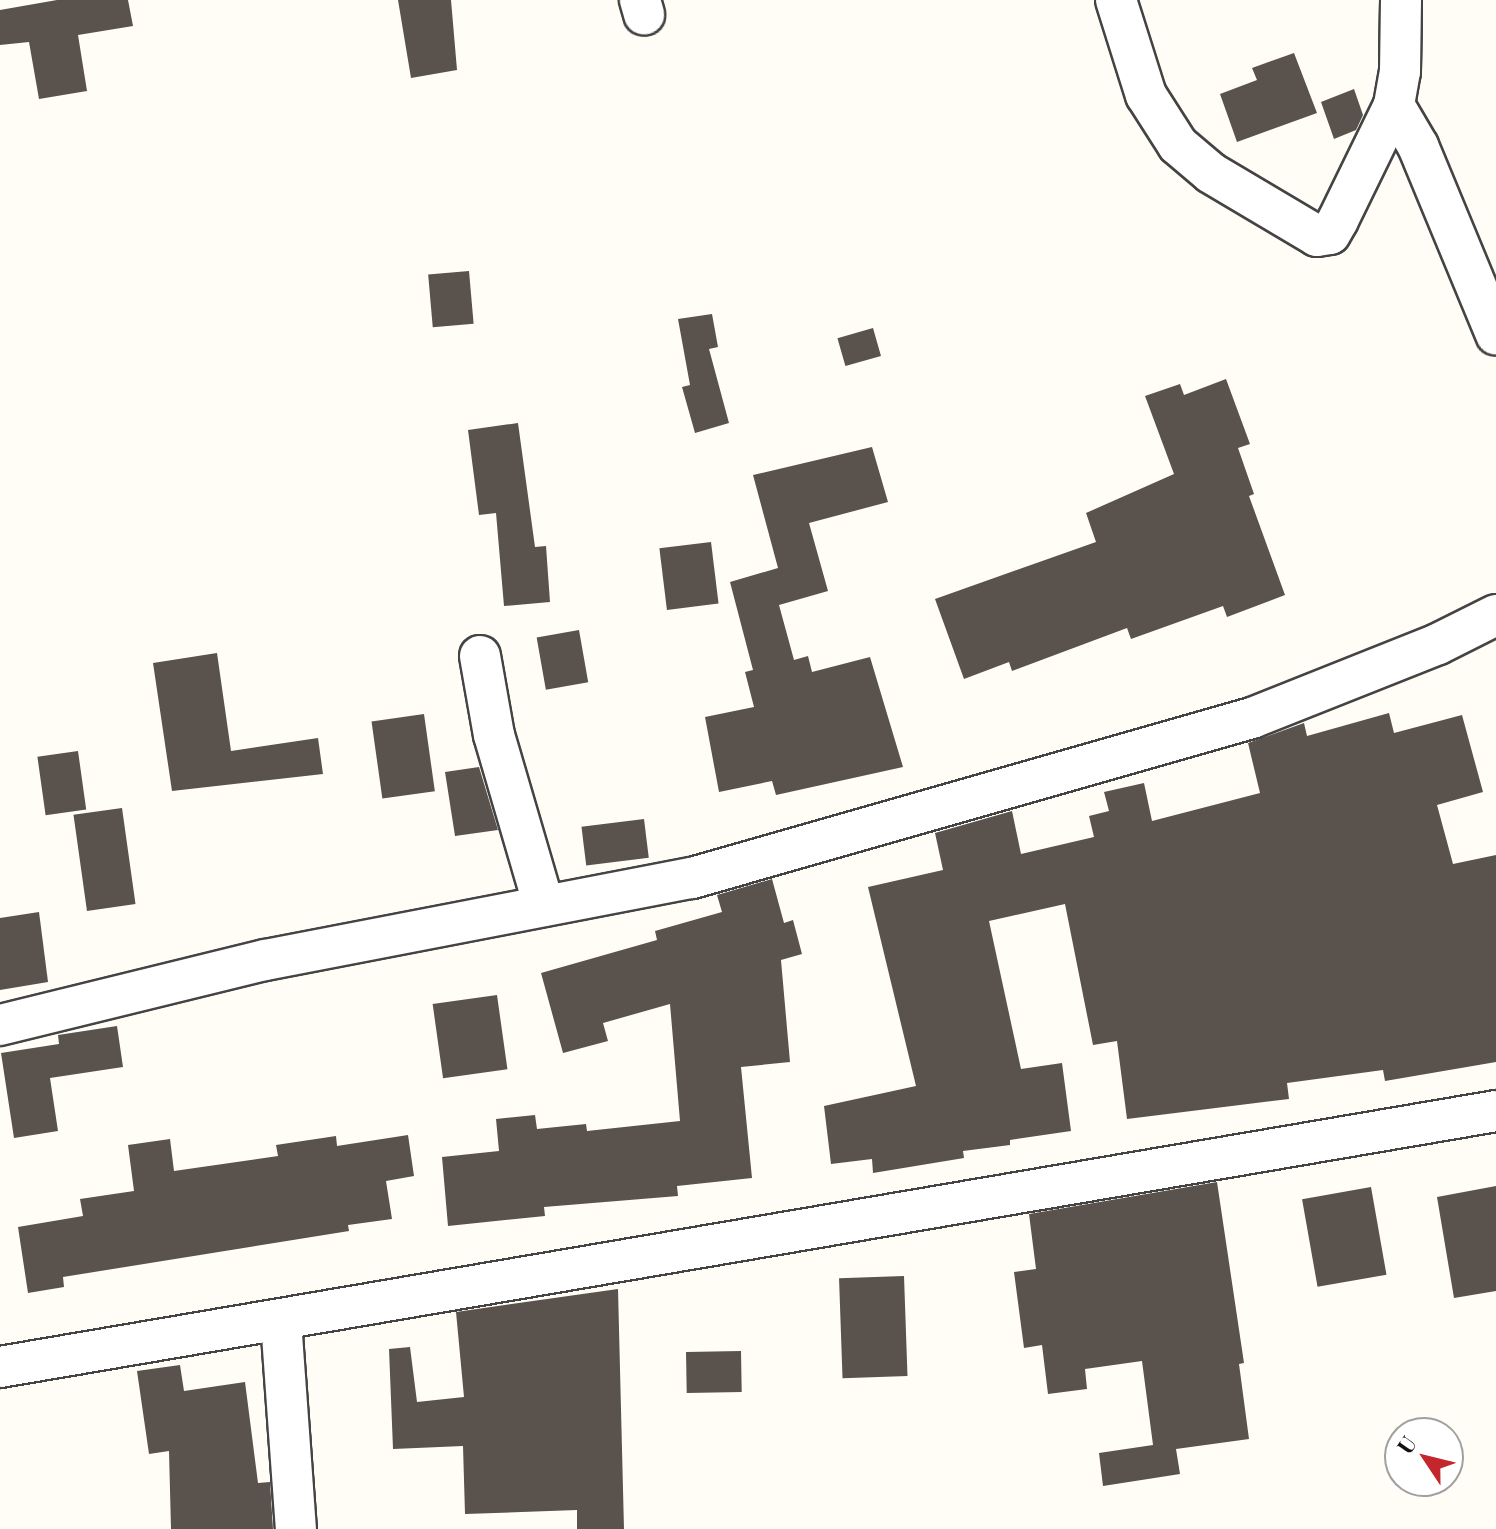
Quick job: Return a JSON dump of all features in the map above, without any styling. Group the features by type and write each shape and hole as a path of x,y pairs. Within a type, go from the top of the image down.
{"street":[{"path":"1116,0 1146,95 1178,145 1211,173 1309,234 1330,234 1394,105 1400,72 1401,0"},
{"path":"1394,105 1418,146 1496,334"},
{"path":"0,1025 265,960 692,878 1252,718 1438,644 1496,615"},
{"path":"480,656 494,735 544,906"},
{"path":"0,1367 281,1321 423,1292 1496,1111"},
{"path":"281,1321 296,1529"}],"building":[{"path":"57,0 128,0 133,26 78,35 87,91 39,99 29,42 0,45 0,10"},
{"path":"398,0 451,0 457,70 411,78"},
{"path":"1294,53 1317,113 1237,142 1220,94 1257,80 1252,68"},
{"path":"1354,89 1363,115 1356,130 1334,139 1321,102"},
{"path":"469,271 474,324 433,327 428,275"},
{"path":"712,314 718,347 709,349 729,423 695,433 682,387 690,385 678,319"},
{"path":"873,328 881,356 845,366 837,338"},
{"path":"1226,379 1250,444 1238,448 1254,494 1249,496 1285,595 1227,617 1223,606 1131,639 1127,628 1012,671 1009,662 964,679 935,599 1096,542 1086,513 1174,474 1145,396 1180,384 1184,395"},
{"path":"518,423 535,547 546,546 550,602 504,606 496,513 479,515 468,430"},
{"path":"872,447 888,502 809,523 828,591 779,605 794,660 808,656 812,672 870,657 903,767 776,795 772,781 719,792 705,717 754,707 745,672 753,670 730,582 778,568 753,475"},
{"path":"711,542 719,604 667,610 659,548"},
{"path":"579,630 588,682 546,690 537,637"},
{"path":"217,653 231,751 318,738 323,774 172,791 153,663"},
{"path":"1389,713 1394,733 1462,715 1483,792 1437,805 1453,864 1496,855 1496,1062 1385,1081 1383,1070 1287,1083 1289,1099 1127,1119 1117,1041 1093,1045 1065,904 989,921 1021,1069 1062,1063 1071,1131 1010,1140 1010,1145 963,1151 964,1158 873,1173 872,1159 831,1164 824,1106 916,1086 868,887 943,870 935,833 1012,811 1021,854 1094,837 1089,816 1109,811 1104,792 1144,783 1152,821 1260,793 1248,743 1304,723 1307,736"},
{"path":"424,714 435,791 382,799 372,721"},
{"path":"78,751 86,809 46,815 37,757"},
{"path":"479,767 498,830 455,836 445,772"},
{"path":"122,808 135,904 87,911 73,815"},
{"path":"644,819 649,858 586,865 581,827"},
{"path":"772,879 784,923 793,920 802,954 781,960 790,1062 741,1067 752,1178 677,1186 678,1196 544,1207 545,1216 448,1226 442,1157 499,1151 496,1119 535,1115 537,1129 586,1124 587,1131 680,1121 670,1004 603,1023 608,1041 563,1053 541,973 657,940 655,931 722,912 717,895"},
{"path":"39,912 48,982 0,990 0,918"},
{"path":"497,995 507,1069 443,1078 433,1004"},
{"path":"117,1026 123,1067 50,1078 58,1131 14,1138 1,1053 59,1044 58,1035"},
{"path":"408,1135 414,1176 386,1181 392,1219 348,1225 349,1231 63,1277 64,1287 28,1293 18,1227 83,1216 80,1199 134,1191 128,1145 170,1139 174,1171 278,1156 276,1145 336,1136 337,1146"},
{"path":"1217,1182 1244,1363 1239,1364 1249,1439 1176,1449 1180,1474 1103,1486 1099,1453 1153,1445 1142,1361 1085,1369 1087,1389 1048,1394 1042,1345 1024,1348 1014,1272 1036,1269 1029,1214"},
{"path":"1496,1186 1496,1291 1454,1298 1437,1197"},
{"path":"1371,1187 1386,1275 1318,1287 1302,1199"},
{"path":"904,1276 907,1376 843,1378 839,1278"},
{"path":"618,1289 624,1529 577,1529 577,1510 465,1514 463,1446 393,1449 389,1349 410,1347 417,1402 464,1397 456,1312"},
{"path":"741,1351 742,1392 687,1393 686,1352"},
{"path":"180,1365 184,1391 245,1382 258,1483 270,1482 273,1529 171,1529 169,1451 149,1454 137,1371"}]}
